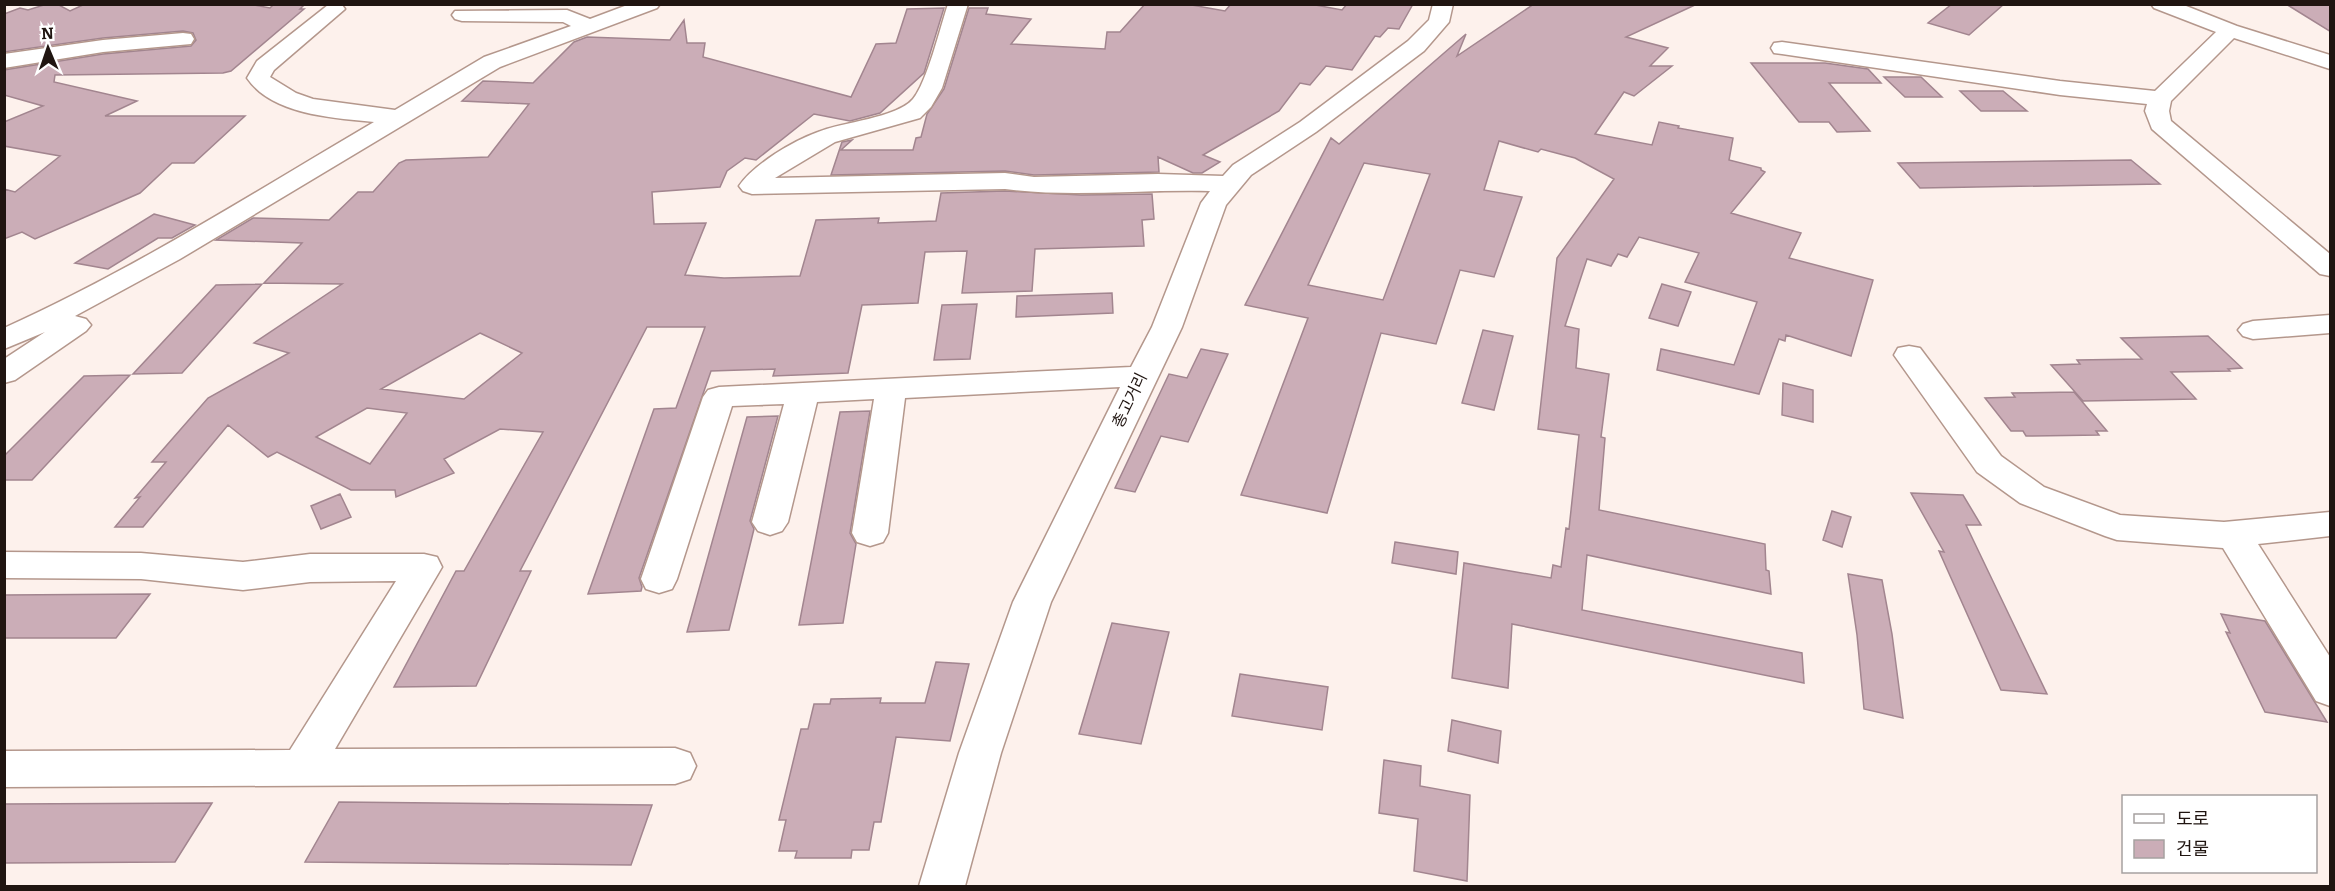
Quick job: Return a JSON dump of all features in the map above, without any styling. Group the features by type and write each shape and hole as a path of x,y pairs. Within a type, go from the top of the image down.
{"street":[{"path":"4,340 47,320 170,253 492,62 650,4"},
{"path":"958,4 931,88 923,102 912,113 826,137 757,179 752,186 1005,181 1034,185 1158,182 1230,184"},
{"name":"총고거리","path":"942,886 980,753 1032,602 1167,327 1214,203 1242,170 1308,127 1416,46 1439,22 1443,4"},
{"path":"2162,4 2230,30 2331,62"},
{"path":"335,9 265,66 258,78 268,88 299,103 397,117"},
{"path":"462,15 567,16 590,27"},
{"path":"2230,30 2173,88 2160,98 2157,111 2160,124 2331,268"},
{"path":"4,61 104,46 183,39"},
{"path":"1782,48 2060,88 2160,98"},
{"path":"4,373 155,271 170,253"},
{"path":"2253,330 2331,324"},
{"path":"1909,355 1989,464 2032,495 2117,527 2233,534 2331,524"},
{"path":"659,579 719,397 1141,376"},
{"path":"870,533 891,388"},
{"path":"770,522 802,393"},
{"path":"2233,534 2331,690"},
{"path":"4,565 141,566 243,576 310,568 424,567 302,768"},
{"path":"4,769 675,766"}],"building":[{"path":"47,4 57,4 70,11 85,4 249,4 270,8 274,4 305,4 300,9 304,9 231,71 223,73 55,75 54,82 137,101 105,116 245,116 194,163 172,163 140,193 35,239 22,232 4,239 4,189 15,192 60,156 4,146 4,122 43,106 4,95 4,70 103,54 191,46 196,40 193,33 183,31 103,38 4,52 4,14 20,8 28,10"},
{"path":"1145,4 1186,4 1225,11 1231,4 1310,4 1342,10 1347,4 1413,4 1399,29 1388,28 1380,37 1375,36 1352,70 1326,66 1310,85 1300,83 1279,111 1203,155 1220,162 1202,173 1193,173 1158,157 1159,172 1034,175 1005,171 831,175 842,142 852,140 841,150 913,150 916,138 921,137 927,114 944,89 969,8 988,8 986,14 1031,19 1011,44 1105,49 1107,32 1120,32"},
{"path":"1534,4 1697,4 1626,37 1668,48 1650,66 1672,66 1634,96 1624,92 1595,134 1652,145 1659,122 1679,126 1678,128 1733,138 1729,160 1761,168 1765,172 1731,213 1801,233 1789,258 1873,280 1851,356 1786,335 1785,341 1779,339 1759,394 1657,370 1661,349 1734,365 1757,302 1685,282 1699,253 1639,237 1627,257 1618,254 1611,266 1587,259 1565,326 1579,329 1576,368 1609,374 1601,437 1605,438 1599,510 1765,544 1766,570 1769,571 1771,594 1587,555 1582,610 1802,653 1804,683 1512,624 1508,688 1452,678 1464,563 1551,578 1553,565 1561,567 1566,528 1569,529 1579,435 1538,429 1557,258 1614,179 1575,158 1541,149 1538,152 1499,141 1484,190 1522,197 1494,277 1460,270 1436,344 1381,333 1327,513 1241,495 1308,318 1245,305 1331,138 1339,144 1466,34 1457,56","holes":["1364,163 1430,174 1383,300 1308,285"]},
{"path":"1952,4 2004,4 1969,35 1928,23"},
{"path":"2286,4 2331,4 2331,32"},
{"path":"944,8 924,73 880,113 850,121 814,114 756,160 745,158 727,171 720,187 652,192 654,224 706,223 685,275 724,278 800,276 816,220 879,218 878,223 936,221 941,193 1005,191 1081,195 1152,194 1154,219 1142,220 1144,246 1035,249 1032,291 962,293 967,251 925,252 918,303 862,305 848,373 773,376 775,369 711,371 639,578 641,591 588,594 654,409 676,408 705,327 647,327 520,571 531,571 476,686 394,687 456,571 464,571 543,432 500,429 444,459 454,473 396,497 395,490 351,490 277,452 268,457 228,425 143,527 115,527 140,497 135,498 166,462 152,462 208,398 289,353 254,343 342,284 264,283 302,243 216,240 253,218 329,220 358,192 373,192 399,163 406,160 488,157 529,104 462,101 483,81 533,83 574,42 587,37 670,40 684,20 687,43 705,43 703,57 851,97 876,44 896,43 907,9","holes":["480,333 522,353 464,399 381,389","367,408 407,413 370,464 316,437"]},
{"path":"1751,63 1825,63 1868,69 1881,83 1829,83 1870,131 1837,132 1829,122 1799,122"},
{"path":"1884,77 1921,77 1942,97 1905,97"},
{"path":"1960,91 2003,91 2027,111 1981,111"},
{"path":"2131,160 2160,184 1920,188 1898,163"},
{"path":"154,214 195,225 172,238 158,238 108,269 75,263"},
{"path":"262,284 182,373 133,374 216,285"},
{"path":"1662,284 1691,292 1678,326 1649,318"},
{"path":"1112,293 1113,313 1016,317 1017,296"},
{"path":"977,304 970,359 934,360 942,305"},
{"path":"1483,330 1513,336 1494,410 1462,403"},
{"path":"2208,336 2242,368 2228,369 2230,371 2171,372 2196,399 2083,401 2051,365 2080,364 2077,360 2142,359 2121,338"},
{"path":"1201,349 1228,354 1188,442 1161,436 1135,492 1115,488 1169,374 1187,378"},
{"path":"130,375 32,480 4,480 4,456 84,376"},
{"path":"1783,383 1813,390 1813,422 1782,415"},
{"path":"2074,392 2107,431 2096,431 2099,435 2026,436 2023,431 2011,431 1985,398 2015,397 2012,393"},
{"path":"870,411 850,533 856,544 843,623 799,625 840,412"},
{"path":"778,416 750,521 754,529 729,630 687,632 747,417"},
{"path":"1911,493 1963,495 1981,525 1966,525 2047,694 2001,690 1939,551 1944,552"},
{"path":"340,494 351,517 321,529 311,506"},
{"path":"1832,511 1851,517 1842,547 1823,540"},
{"path":"1395,542 1458,552 1456,574 1392,563"},
{"path":"1848,574 1882,580 1903,718 1864,709"},
{"path":"150,594 116,638 4,638 4,595"},
{"path":"2221,614 2265,621 2327,722 2265,712 2226,632 2230,633"},
{"path":"1112,623 1169,632 1141,744 1079,734"},
{"path":"936,662 969,664 950,741 896,737 881,822 874,822 869,850 852,850 851,858 795,858 797,851 779,851 786,820 779,820 801,729 808,729 814,704 830,704 831,699 881,698 880,703 925,703"},
{"path":"1240,674 1328,687 1322,730 1232,716"},
{"path":"1452,720 1501,731 1498,763 1448,751"},
{"path":"1384,760 1421,766 1420,786 1470,795 1467,881 1414,871 1418,819 1379,813"},
{"path":"339,802 652,805 631,865 305,862"},
{"path":"212,803 175,862 4,863 4,804"}]}
